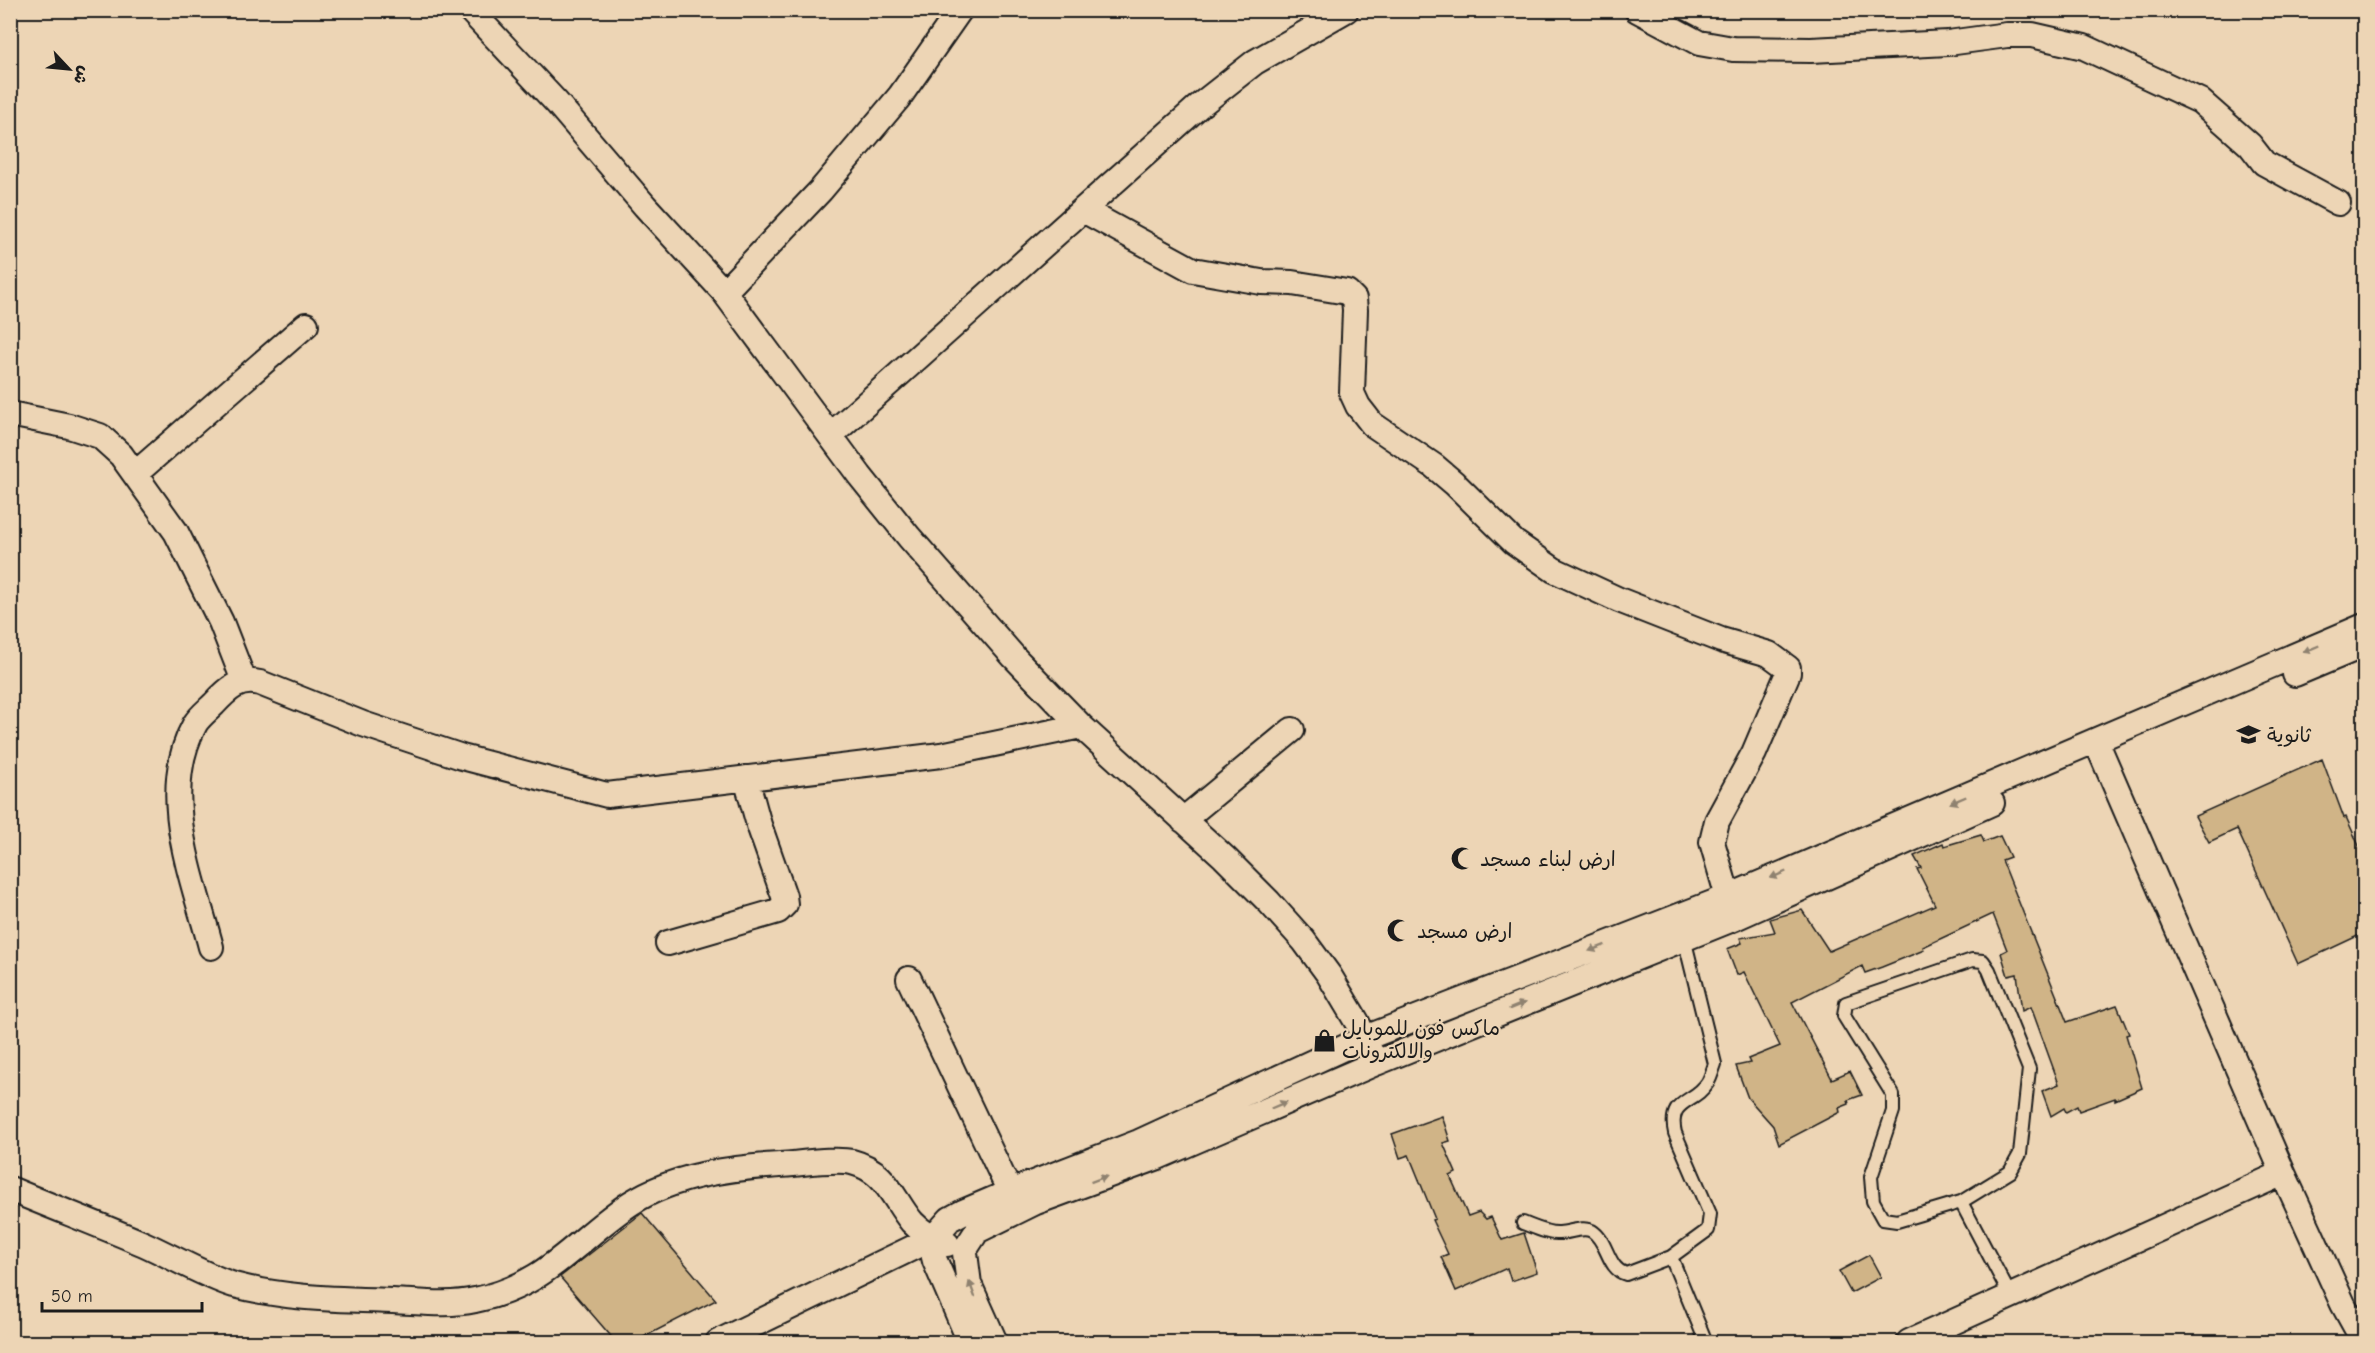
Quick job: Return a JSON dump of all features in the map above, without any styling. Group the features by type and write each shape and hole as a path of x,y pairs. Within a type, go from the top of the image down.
{"street":[{"path":"470,10 557,103 645,206 724,292 860,476 924,554 1014,657 1081,726 1269,902 1304,942 1329,975 1357,1022 1376,1063"},
{"path":"724,292 820,190 900,96 960,10"},
{"path":"831,435 1199,106 1255,62 1346,10"},
{"path":"1637,10 1699,43 1732,49 1811,50 1948,43 2023,35 2084,47 2200,101 2250,145 2264,163 2338,203"},
{"path":"1083,210 1193,270 1261,282 1292,283 1347,292 1354,299 1355,310 1352,393 1358,406 1372,424 1434,466 1514,542 1554,570 1619,600 1721,640 1769,654 1788,668 1788,673 1754,753 1713,831 1712,842 1731,907"},
{"path":"135,474 306,325"},
{"path":"10,414 69,426 100,436 121,455 176,532 221,622 244,681"},
{"path":"718,1342 933,1238 950,1219 1010,1192 1139,1142 1365,1038 1731,907 2092,751 2364,626"},
{"path":"2092,751 2364,645"},
{"path":"211,947 183,836 178,804 181,758 196,723 223,695 244,681 261,683 363,724 462,757 607,795 941,755 1081,726"},
{"path":"1182,820 1292,730"},
{"path":"2092,751 2346,1342"},
{"path":"668,943 783,908 784,896 759,825 746,778"},
{"path":"995,1342 969,1284 965,1253 977,1231 1036,1202 1158,1157 1376,1063 1684,938 1731,907"},
{"path":"909,979 1010,1192"},
{"path":"10,1189 140,1242 231,1284 277,1295 318,1299 435,1304 475,1300 523,1285 550,1268 634,1201 656,1190 691,1178 746,1167 848,1161 867,1166 884,1181 912,1222 933,1238 965,1253"},
{"path":"1909,1342 2276,1176"},
{"path":"2276,1176 2364,1342"},
{"path":"933,1238 932,1249 935,1261 970,1342"}],"lane":[{"path":"1523,1223 1557,1234 1586,1229 1591,1231 1616,1268 1623,1274 1646,1268 1671,1257 1708,1230 1710,1214 1675,1133 1672,1119 1675,1111 1708,1083 1715,1064 1684,938"},
{"path":"1972,960 1983,962 1989,970 2029,1069 2020,1154 2010,1172 1961,1202 1897,1221 1882,1219 1873,1201 1871,1177 1893,1111 1893,1095 1844,1016 1846,1003 1972,960"},
{"path":"1961,1202 2010,1295"},
{"path":"1671,1257 1706,1342"}],"building":[{"path":"2322,759 2344,818 2346,817 2364,857 2364,933 2298,964 2237,829 2209,842 2195,816"},
{"path":"1981,835 1984,842 2000,836 2010,857 2002,860 2067,1022 2117,1005 2129,1034 2126,1035 2142,1088 2115,1100 2115,1098 2079,1111 2077,1106 2066,1112 2064,1108 2051,1116 2042,1091 2059,1084 2031,1007 2022,1011 2017,974 2008,976 2001,953 2007,950 1993,914 1923,947 1924,950 1865,973 1862,966 1792,1002 1832,1079 1850,1071 1862,1095 1848,1100 1849,1104 1839,1108 1840,1112 1779,1144 1773,1126 1748,1098 1736,1066 1750,1063 1748,1059 1780,1046 1744,972 1737,975 1727,949 1742,943 1740,938 1775,932 1770,919 1802,910 1829,951 1935,905 1917,869 1921,868 1914,856 1943,843 1944,846"},
{"path":"1442,1116 1450,1141 1443,1143 1456,1173 1450,1176 1468,1216 1479,1212 1486,1219 1491,1217 1502,1240 1524,1233 1537,1272 1511,1281 1507,1268 1456,1291 1441,1257 1448,1254 1432,1220 1435,1219 1409,1155 1400,1158 1392,1134"},
{"path":"642,1213 716,1300 634,1342 616,1342 560,1277"},
{"path":"1869,1255 1881,1277 1851,1293 1839,1271"}],"place":[{"name":"ثانوية","path":"2249,735"},
{"name":"ارض لبناء مسجد","path":"1462,859"},
{"name":"ارض مسجد","path":"1399,931"},
{"name":"ماكس فون للموبايل والالكترونات","path":"1324,1040"}]}
